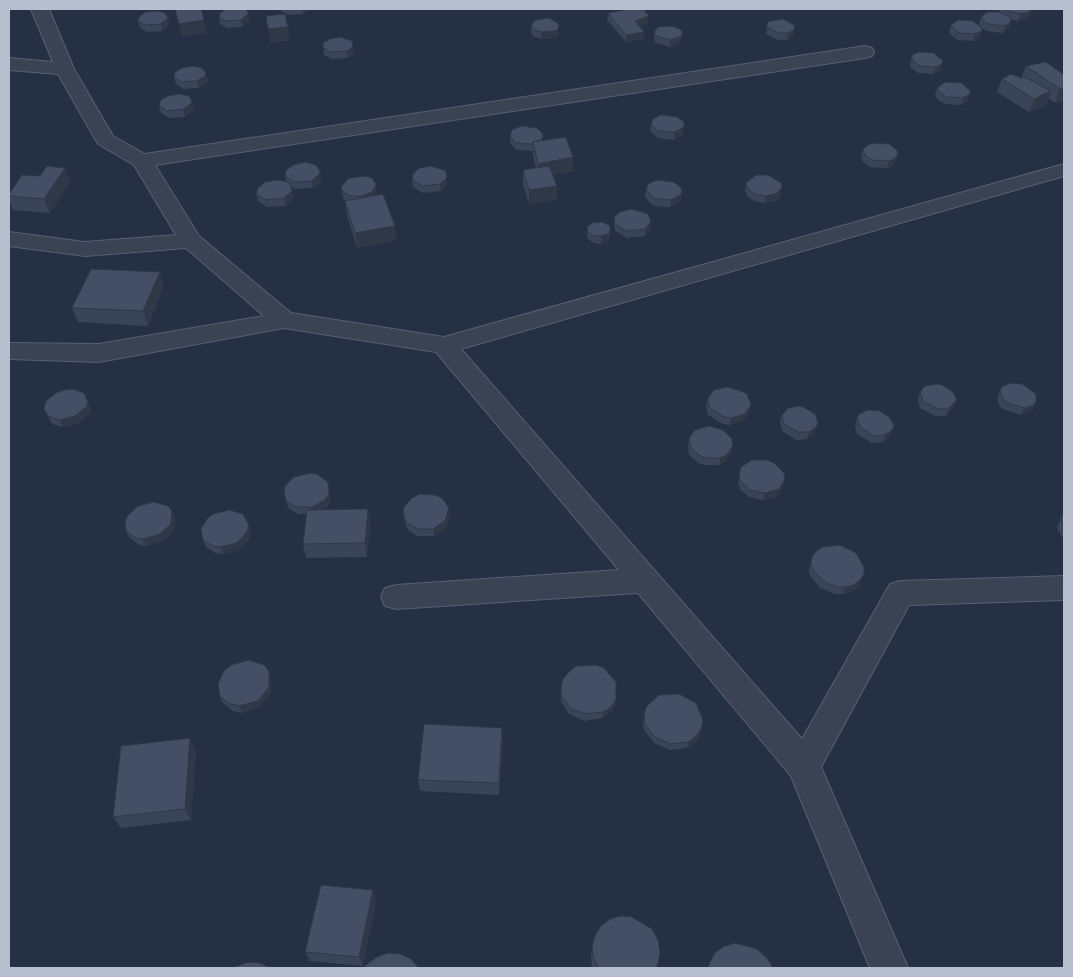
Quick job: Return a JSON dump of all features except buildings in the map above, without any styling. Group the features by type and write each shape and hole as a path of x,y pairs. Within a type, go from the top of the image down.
{"street":[{"path":"40,9 65,68 105,140 142,161 191,241 284,320"},
{"path":"142,161 865,52"},
{"path":"9,64 65,68"},
{"path":"9,351 99,353 284,320 444,345 1064,170"},
{"path":"9,239 85,249 191,241"},
{"path":"444,345 804,766 889,968"},
{"path":"396,597 645,580"},
{"path":"804,766 900,593 1064,588"}]}
